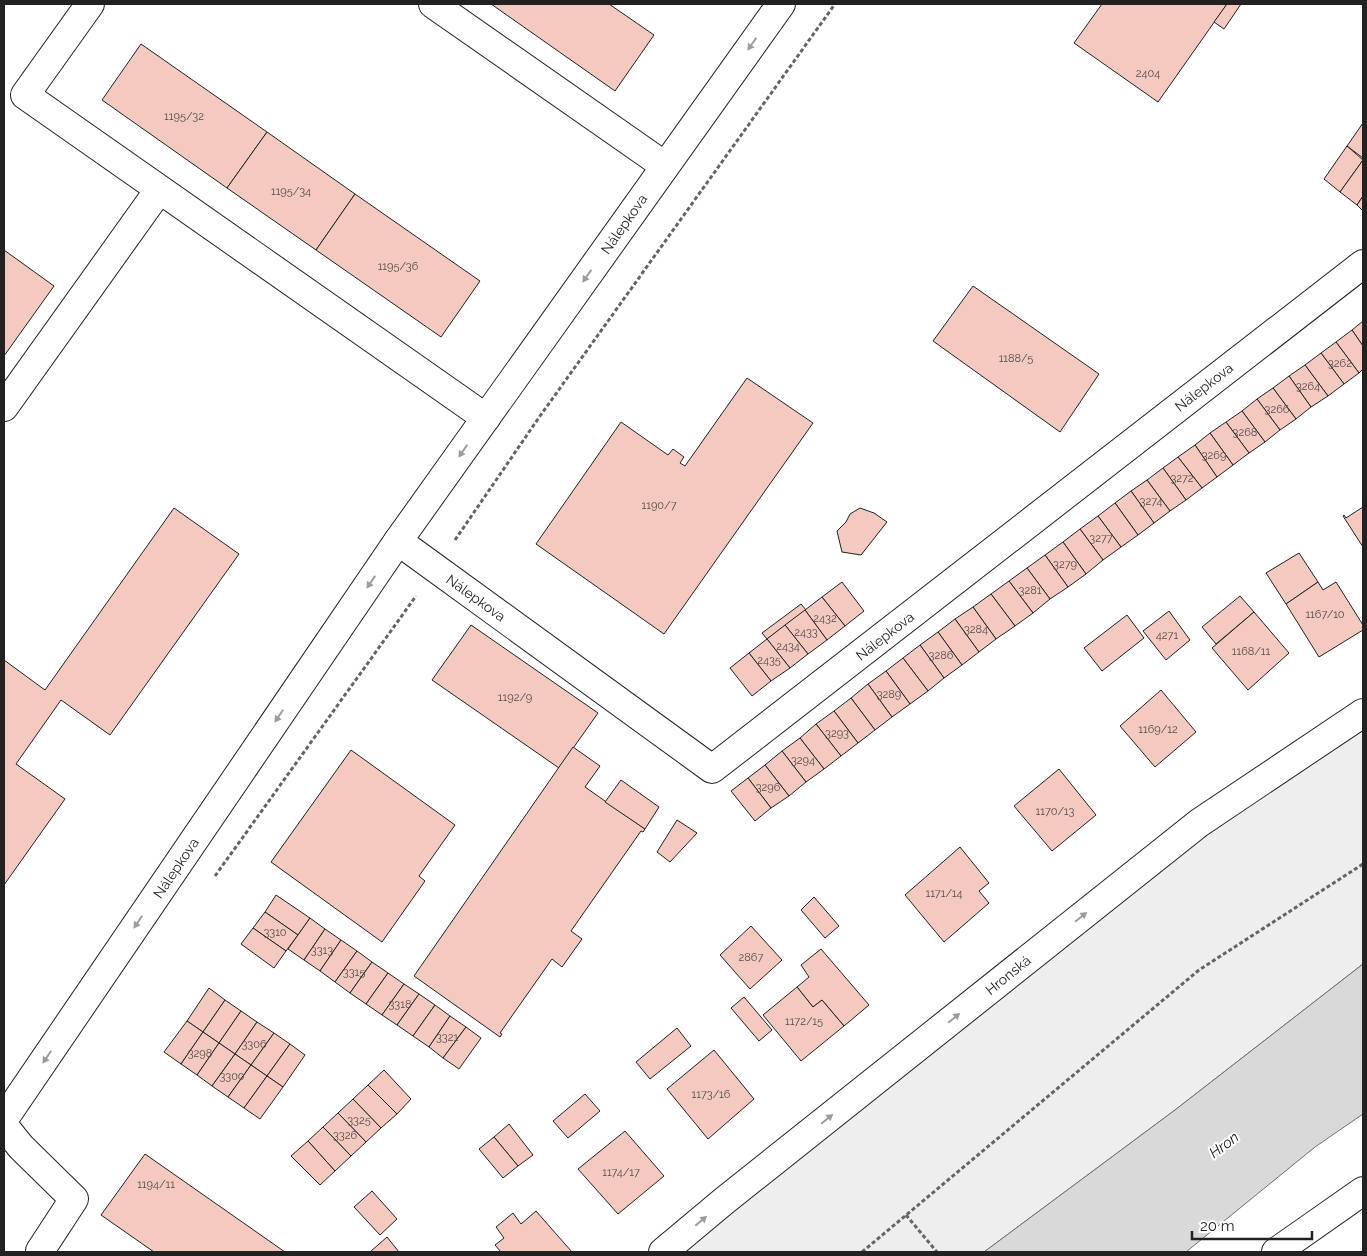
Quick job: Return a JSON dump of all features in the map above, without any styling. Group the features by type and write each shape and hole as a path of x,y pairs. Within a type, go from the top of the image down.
{"street":[{"path":"90,4 25,95 486,418"},
{"path":"433,4 665,166"},
{"name":"Nálepkova","path":"4,1120 398,541 781,4"},
{"path":"4,408 159,190"},
{"name":"Nálepkova","path":"398,541 712,769 1363,264"},
{"name":"Hronská","path":"663,1252 1200,823 1363,713"},
{"path":"4,1126 21,1147 74,1199 41,1252"},
{"path":"1276,1252 1363,1191"}],"path":[{"path":"862,1252 1199,970 1363,864"},
{"path":"906,1215 938,1252"}],"shaded area":[{"path":"1363,713 1363,964 1175,1110 984,1252 663,1252"}],"water":[{"name":"Hron","path":"1363,964 1363,1114 1315,1147 1186,1252 984,1252 1175,1110"}],"building":[{"path":"491,4 609,4 654,35 615,91"},
{"path":"1102,4 1227,4 1158,102 1074,43"},
{"path":"1227,4 1241,4 1224,29 1214,22"},
{"path":"141,44 267,132 227,188 102,100"},
{"path":"1363,123 1363,158 1347,146"},
{"path":"267,132 355,194 316,250 227,188"},
{"path":"1347,146 1363,160 1340,192 1324,179"},
{"path":"1363,160 1363,196 1357,205 1340,192"},
{"path":"355,194 480,281 441,337 316,250"},
{"path":"1363,196 1363,211 1357,205"},
{"path":"4,250 54,286 4,356"},
{"path":"973,286 1099,374 1060,432 933,341"},
{"path":"1363,321 1363,346 1352,330"},
{"path":"1352,330 1363,346 1363,369 1359,373 1336,342"},
{"path":"1336,342 1359,373 1344,384 1321,353"},
{"path":"1321,353 1344,384 1328,396 1305,365"},
{"path":"1305,365 1328,396 1311,407 1289,376"},
{"path":"1289,376 1311,407 1296,419 1273,388"},
{"path":"747,378 813,423 664,634 536,544 621,422 668,455 673,449 684,457 680,463 685,466"},
{"path":"1273,388 1296,419 1280,430 1257,399"},
{"path":"1257,399 1280,430 1265,442 1242,411"},
{"path":"1242,411 1265,442 1249,453 1226,422"},
{"path":"1226,422 1249,453 1233,465 1210,433"},
{"path":"1210,433 1233,465 1217,477 1195,445"},
{"path":"1195,445 1217,477 1202,488 1178,457"},
{"path":"1178,457 1202,488 1186,500 1163,468"},
{"path":"1163,468 1186,500 1170,511 1147,480"},
{"path":"1147,480 1170,511 1154,523 1131,491"},
{"path":"1131,491 1154,523 1138,535 1115,503"},
{"path":"1115,503 1138,535 1121,547 1098,516"},
{"path":"1363,507 1363,547 1343,516 1346,518"},
{"path":"174,508 239,554 110,735 61,700 16,764 65,799 4,885 4,660 45,690"},
{"path":"860,508 874,513 887,522 861,555 842,552 837,531 846,522 850,514"},
{"path":"1098,516 1121,547 1103,560 1080,529"},
{"path":"1080,529 1103,560 1086,574 1063,542"},
{"path":"1063,542 1086,574 1068,587 1045,555"},
{"path":"1299,553 1318,582 1286,604 1266,573"},
{"path":"1045,555 1068,587 1050,599 1027,568"},
{"path":"1027,568 1050,599 1033,613 1009,581"},
{"path":"1009,581 1033,613 1015,626 991,594"},
{"path":"842,582 864,611 845,626 822,597"},
{"path":"1318,582 1323,590 1336,582 1363,625 1363,630 1319,657 1286,604"},
{"path":"991,594 1015,626 996,639 973,607"},
{"path":"1240,596 1254,612 1216,644 1202,627"},
{"path":"822,597 845,626 827,640 805,610"},
{"path":"801,604 806,610 767,639 762,633"},
{"path":"973,607 996,639 979,652 955,619"},
{"path":"805,610 827,640 808,654 785,625"},
{"path":"1169,611 1190,640 1166,660 1143,631"},
{"path":"1254,612 1289,653 1248,690 1212,648"},
{"path":"1127,615 1144,638 1102,671 1084,648"},
{"path":"955,619 979,652 962,665 938,632"},
{"path":"471,625 598,713 559,768 432,680"},
{"path":"785,625 808,654 790,668 767,639"},
{"path":"938,632 962,665 944,678 920,645"},
{"path":"767,639 790,668 771,681 749,653"},
{"path":"920,645 944,678 928,691 903,658"},
{"path":"749,653 771,681 752,696 730,668"},
{"path":"903,658 928,691 910,704 886,671"},
{"path":"886,671 910,704 892,717 868,684"},
{"path":"868,684 892,717 875,730 851,698"},
{"path":"1161,690 1196,732 1155,767 1120,726"},
{"path":"851,698 875,730 858,743 834,711"},
{"path":"834,711 858,743 841,756 816,724"},
{"path":"816,724 841,756 824,769 800,738"},
{"path":"800,738 824,769 806,782 782,751"},
{"path":"573,747 600,766 585,787 645,829 643,832 641,831 571,931 582,939 562,967 552,959 500,1033 502,1034 500,1037 414,976"},
{"path":"351,750 455,825 419,876 425,881 382,942 271,862"},
{"path":"782,751 806,782 789,796 765,765"},
{"path":"765,765 789,796 771,808 748,778"},
{"path":"1059,769 1096,815 1052,851 1014,806"},
{"path":"748,778 771,808 755,821 731,791"},
{"path":"621,780 659,807 645,829 605,802"},
{"path":"677,820 697,833 670,862 657,852"},
{"path":"960,847 989,883 979,891 989,903 944,942 905,895"},
{"path":"276,895 310,918 298,935 265,912"},
{"path":"814,897 839,926 825,938 801,910"},
{"path":"265,912 298,935 286,951 253,928"},
{"path":"310,918 325,929 304,960 288,949"},
{"path":"751,926 782,960 750,989 720,955"},
{"path":"253,928 286,951 274,968 241,944"},
{"path":"325,929 341,940 320,971 304,960"},
{"path":"341,940 357,951 335,982 320,971"},
{"path":"821,949 869,1005 844,1026 822,1000 813,1007 797,987 809,977 801,965"},
{"path":"357,951 372,962 350,993 335,982"},
{"path":"372,962 388,973 366,1004 350,993"},
{"path":"388,973 404,984 382,1015 366,1004"},
{"path":"404,984 419,994 397,1025 382,1015"},
{"path":"797,987 813,1007 822,1000 844,1026 801,1061 763,1015"},
{"path":"209,988 225,1000 203,1032 187,1021"},
{"path":"419,994 435,1005 413,1036 397,1025"},
{"path":"744,997 772,1030 759,1041 731,1008"},
{"path":"225,1000 241,1011 219,1043 203,1032"},
{"path":"435,1005 450,1016 429,1047 413,1036"},
{"path":"241,1011 257,1022 235,1054 219,1043"},
{"path":"450,1016 466,1027 443,1058 429,1047"},
{"path":"187,1021 203,1032 181,1064 164,1052"},
{"path":"257,1022 274,1033 251,1065 235,1054"},
{"path":"466,1027 481,1038 459,1069 443,1058"},
{"path":"677,1028 691,1046 650,1079 636,1062"},
{"path":"203,1032 219,1043 197,1075 181,1064"},
{"path":"274,1033 290,1044 267,1076 251,1065"},
{"path":"219,1043 235,1054 212,1086 197,1075"},
{"path":"290,1044 305,1055 283,1087 267,1076"},
{"path":"714,1050 754,1099 708,1139 667,1089"},
{"path":"235,1054 251,1065 228,1097 212,1086"},
{"path":"251,1065 267,1076 244,1108 228,1097"},
{"path":"384,1070 411,1099 397,1114 368,1085"},
{"path":"267,1076 283,1087 260,1119 244,1108"},
{"path":"368,1085 397,1114 381,1128 353,1099"},
{"path":"585,1094 600,1111 568,1138 553,1121"},
{"path":"353,1099 381,1128 366,1142 338,1113"},
{"path":"338,1113 366,1142 351,1156 323,1127"},
{"path":"509,1124 533,1155 518,1166 494,1137"},
{"path":"323,1127 351,1156 335,1171 308,1141"},
{"path":"625,1131 664,1176 618,1214 578,1169"},
{"path":"494,1137 518,1166 503,1178 479,1149"},
{"path":"308,1141 335,1171 320,1185 291,1156"},
{"path":"145,1154 285,1252 154,1252 101,1215"},
{"path":"372,1191 397,1219 380,1235 354,1207"},
{"path":"536,1211 572,1252 501,1252 495,1245 504,1238 496,1227 513,1213 521,1224"},
{"path":"387,1237 399,1252 370,1252"}]}
